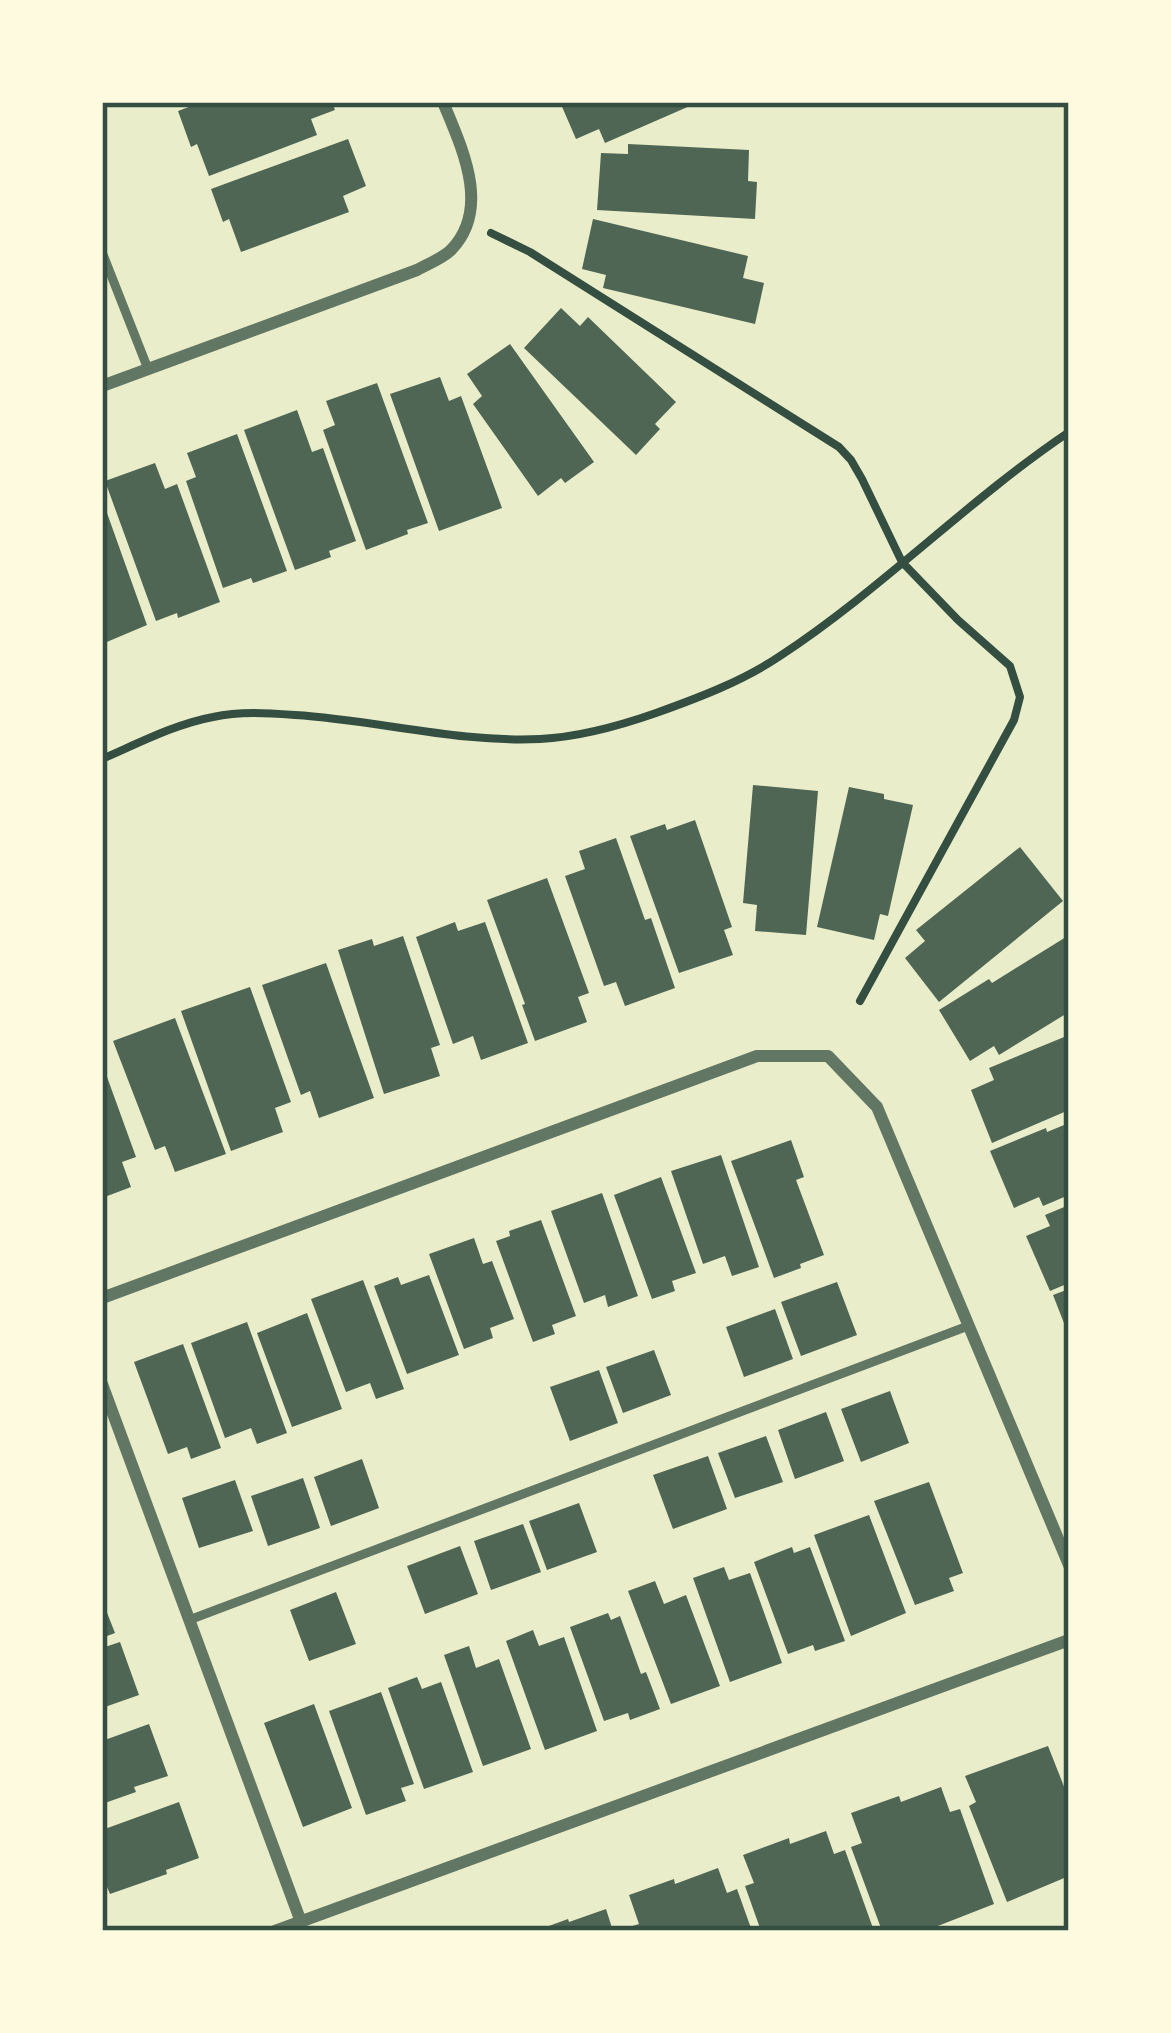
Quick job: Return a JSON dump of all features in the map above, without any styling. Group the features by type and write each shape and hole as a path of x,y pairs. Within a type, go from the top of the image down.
{"street":[{"path":"102,386 418,269 451,250 467,223 472,188 443,102"},
{"path":"102,1298 757,1056 828,1056 878,1107 1069,1565"},
{"path":"102,1384 301,1922"},
{"path":"275,1931 1069,1640"}],"lane":[{"path":"102,252 148,369"},
{"path":"189,1620 968,1326"}],"path":[{"path":"467,223 530,251 839,447 851,460 902,562 1010,666 1020,697 1014,720 860,1001"},
{"path":"102,759 211,717 257,712 540,739 614,727 684,703 778,657 1069,432"}],"building":[{"path":"202,102 332,102 335,110 311,119 317,135 209,176 197,144 191,147 178,111"},
{"path":"560,102 699,102 605,143 599,129 576,139"},
{"path":"348,139 366,186 343,196 349,212 241,252 211,189"},
{"path":"628,144 749,150 748,181 757,182 755,219 597,210 601,153 628,154"},
{"path":"593,219 748,256 743,278 764,283 755,324 603,288 606,275 582,269"},
{"path":"561,308 580,326 588,317 676,402 636,455 524,348"},
{"path":"510,344 594,462 538,496 473,404 482,396 467,374"},
{"path":"440,377 449,401 461,396 502,508 439,531 390,394"},
{"path":"377,383 428,523 366,550 323,430 335,425 326,401"},
{"path":"297,410 312,452 323,448 356,541 329,551 331,557 295,570 244,430"},
{"path":"237,434 287,571 223,588 186,481 196,477 187,453"},
{"path":"155,463 165,489 177,484 220,602 156,621 105,481"},
{"path":"102,499 147,625 102,644"},
{"path":"753,785 818,791 806,935 755,931 757,905 743,903"},
{"path":"849,787 913,805 888,916 880,914 874,940 817,927"},
{"path":"695,820 732,927 724,930 733,955 679,973 630,836"},
{"path":"616,838 675,988 625,1006 616,982 604,986 565,876 585,869 579,851"},
{"path":"1020,847 1063,901 939,1002 905,958 925,941 916,930"},
{"path":"547,878 589,993 578,997 587,1022 535,1041 487,900"},
{"path":"455,922 458,931 485,922 528,1043 481,1060 473,1036 453,1044 416,937"},
{"path":"403,936 440,1045 431,1048 440,1076 384,1094 338,950 372,939 374,946"},
{"path":"1066,937 1069,1012 999,1055 994,1046 970,1061 939,1010"},
{"path":"326,963 374,1098 319,1118 310,1091 301,1095 262,985"},
{"path":"250,987 291,1102 275,1108 283,1132 231,1151 181,1011"},
{"path":"175,1018 226,1154 175,1172 165,1146 155,1150 113,1041"},
{"path":"1069,1035 1069,1110 992,1143 971,1090 994,1080 989,1068"},
{"path":"102,1063 136,1157 122,1162 131,1187 102,1198"},
{"path":"1069,1123 1069,1195 1043,1206 1039,1197 1014,1208 990,1151"},
{"path":"791,1140 804,1177 796,1180 824,1255 774,1278 731,1161"},
{"path":"721,1155 759,1267 732,1276 725,1256 703,1264 671,1171"},
{"path":"661,1177 696,1273 672,1281 675,1291 652,1299 614,1195"},
{"path":"602,1193 638,1296 608,1307 605,1295 584,1303 551,1211"},
{"path":"1069,1205 1069,1283 1050,1291 1026,1236 1050,1226 1045,1215"},
{"path":"541,1220 576,1316 552,1325 555,1334 533,1342 496,1241"},
{"path":"474,1238 483,1264 492,1261 514,1319 490,1328 493,1338 464,1349 429,1254"},
{"path":"429,1275 459,1355 407,1374 374,1286 398,1277 401,1285"},
{"path":"363,1280 404,1389 376,1399 370,1383 346,1392 311,1299"},
{"path":"837,1282 857,1335 801,1356 781,1302"},
{"path":"1069,1289 1069,1336 1053,1295"},
{"path":"775,1309 793,1359 744,1377 726,1327"},
{"path":"307,1313 342,1409 292,1427 257,1333"},
{"path":"247,1322 287,1433 257,1444 251,1428 225,1438 191,1343"},
{"path":"183,1344 221,1448 191,1459 187,1447 168,1454 134,1362"},
{"path":"654,1350 671,1395 623,1413 606,1367"},
{"path":"599,1370 618,1423 570,1441 550,1387"},
{"path":"890,1391 909,1443 861,1462 841,1409"},
{"path":"826,1412 844,1461 795,1479 778,1430"},
{"path":"766,1436 783,1482 735,1498 718,1453"},
{"path":"708,1456 727,1509 673,1529 653,1475"},
{"path":"362,1459 379,1508 331,1526 314,1477"},
{"path":"303,1478 320,1528 268,1546 251,1496"},
{"path":"235,1480 253,1531 199,1548 182,1498"},
{"path":"929,1482 963,1573 949,1578 954,1591 915,1605 874,1501"},
{"path":"579,1503 597,1552 547,1570 529,1521"},
{"path":"869,1515 906,1613 851,1636 814,1535"},
{"path":"523,1524 541,1572 491,1590 474,1541"},
{"path":"460,1546 478,1594 425,1614 407,1566"},
{"path":"792,1547 794,1553 810,1547 845,1641 788,1654 754,1562"},
{"path":"724,1567 729,1580 750,1573 782,1663 730,1682 693,1578"},
{"path":"655,1581 664,1604 686,1595 720,1686 671,1704 628,1591"},
{"path":"336,1592 356,1644 309,1661 290,1610"},
{"path":"102,1600 115,1633 102,1638"},
{"path":"608,1613 611,1620 620,1616 641,1674 646,1672 660,1709 630,1720 628,1713 604,1721 570,1627"},
{"path":"533,1630 539,1646 564,1637 597,1731 545,1750 506,1641"},
{"path":"120,1642 139,1695 102,1708 102,1648"},
{"path":"469,1646 476,1668 499,1659 531,1749 483,1766 444,1655"},
{"path":"417,1677 422,1689 441,1682 473,1772 424,1789 388,1688"},
{"path":"381,1692 414,1784 401,1788 406,1801 366,1815 329,1711"},
{"path":"314,1704 352,1808 303,1827 264,1723"},
{"path":"149,1724 168,1776 102,1804 102,1741"},
{"path":"1048,1746 1065,1789 1069,1787 1069,1876 1007,1902 969,1806 976,1802 965,1776"},
{"path":"941,1787 950,1812 960,1809 994,1904 925,1931 882,1931 851,1847 862,1843 851,1813"},
{"path":"179,1802 199,1858 110,1894 102,1875 102,1830"},
{"path":"826,1831 834,1854 845,1850 874,1931 761,1931 745,1886 754,1883 743,1855"},
{"path":"718,1868 727,1893 737,1889 752,1931 630,1931 629,1927 639,1924 629,1895"},
{"path":"606,1909 613,1931 535,1931 568,1919"}]}
